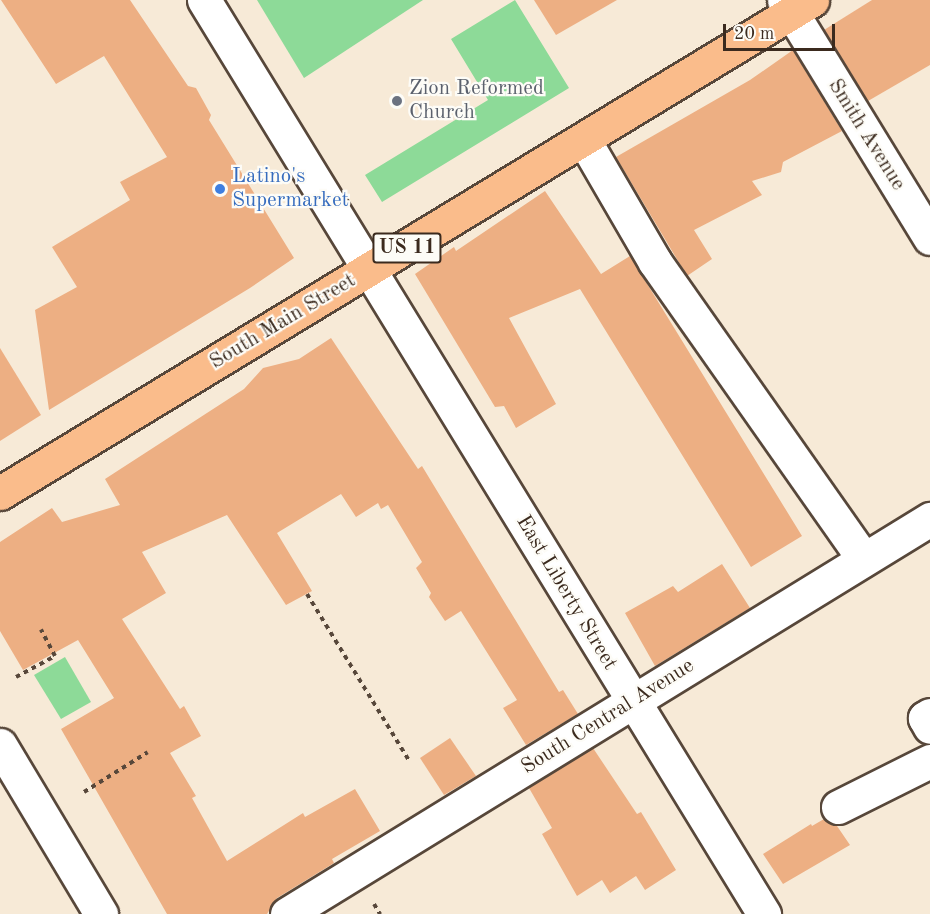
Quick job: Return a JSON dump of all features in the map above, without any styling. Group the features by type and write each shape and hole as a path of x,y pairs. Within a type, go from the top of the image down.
{"main road":[{"name":"South Main Street","path":"0,493 584,140 796,4"}],"street":[{"name":"East Liberty Street","path":"204,0 764,914"},
{"name":"Smith Avenue","path":"796,4 930,238"},
{"path":"584,140 655,262 864,559"},
{"name":"South Central Avenue","path":"286,914 930,519"},
{"path":"930,715 925,718 930,727"},
{"path":"0,745 101,914"},
{"path":"838,807 930,761"}],"path":[{"path":"307,594 410,762"},
{"path":"16,677 55,656 41,630"},
{"path":"84,792 148,752"}],"green space":[{"path":"257,0 423,0 304,78"},
{"path":"515,0 569,88 382,202 365,175 488,100 451,39"},
{"path":"65,657 91,702 61,719 34,675"}],"building":[{"path":"1,0 130,0 188,86 196,88 211,115 209,120 294,258 250,288 49,410 35,310 77,287 52,247 130,200 120,182 167,157 104,56 56,84"},
{"path":"534,0 617,0 556,35"},
{"path":"872,0 930,0 930,65 868,101 824,30"},
{"path":"793,50 842,131 783,162 781,172 752,181 762,195 694,230 712,259 687,276 616,157 750,80"},
{"path":"545,191 601,274 630,256 802,536 751,567 580,289 509,318 556,404 516,428 504,406 495,407 415,274 454,247 456,251"},
{"path":"331,338 418,469 422,466 559,692 563,690 578,714 526,745 503,708 517,700 461,611 445,621 429,597 431,593 416,568 422,562 388,505 381,509 378,503 356,517 341,494 277,533 312,591 286,605 227,515 142,552 166,593 122,619 180,709 184,706 201,736 170,753 196,796 192,798 227,861 303,813 305,817 355,789 380,831 332,859 334,863 277,898 267,914 167,914 61,729 114,698 78,640 23,670 0,631 0,542 52,508 62,522 120,505 105,479 244,389 263,368 299,359"},
{"path":"0,348 41,415 0,441"},
{"path":"722,564 750,608 655,666 625,613 673,586 678,592"},
{"path":"450,738 476,776 444,795 420,758"},
{"path":"593,748 637,814 641,812 676,870 645,890 636,876 610,893 602,880 577,896 542,834 552,828 529,788"},
{"path":"824,819 837,826 850,845 783,884 763,854 811,824 812,826"}],"place":[{"name":"Zion Reformed Church","path":"397,101"},
{"name":"Latino's Supermarket","path":"220,189"}]}
